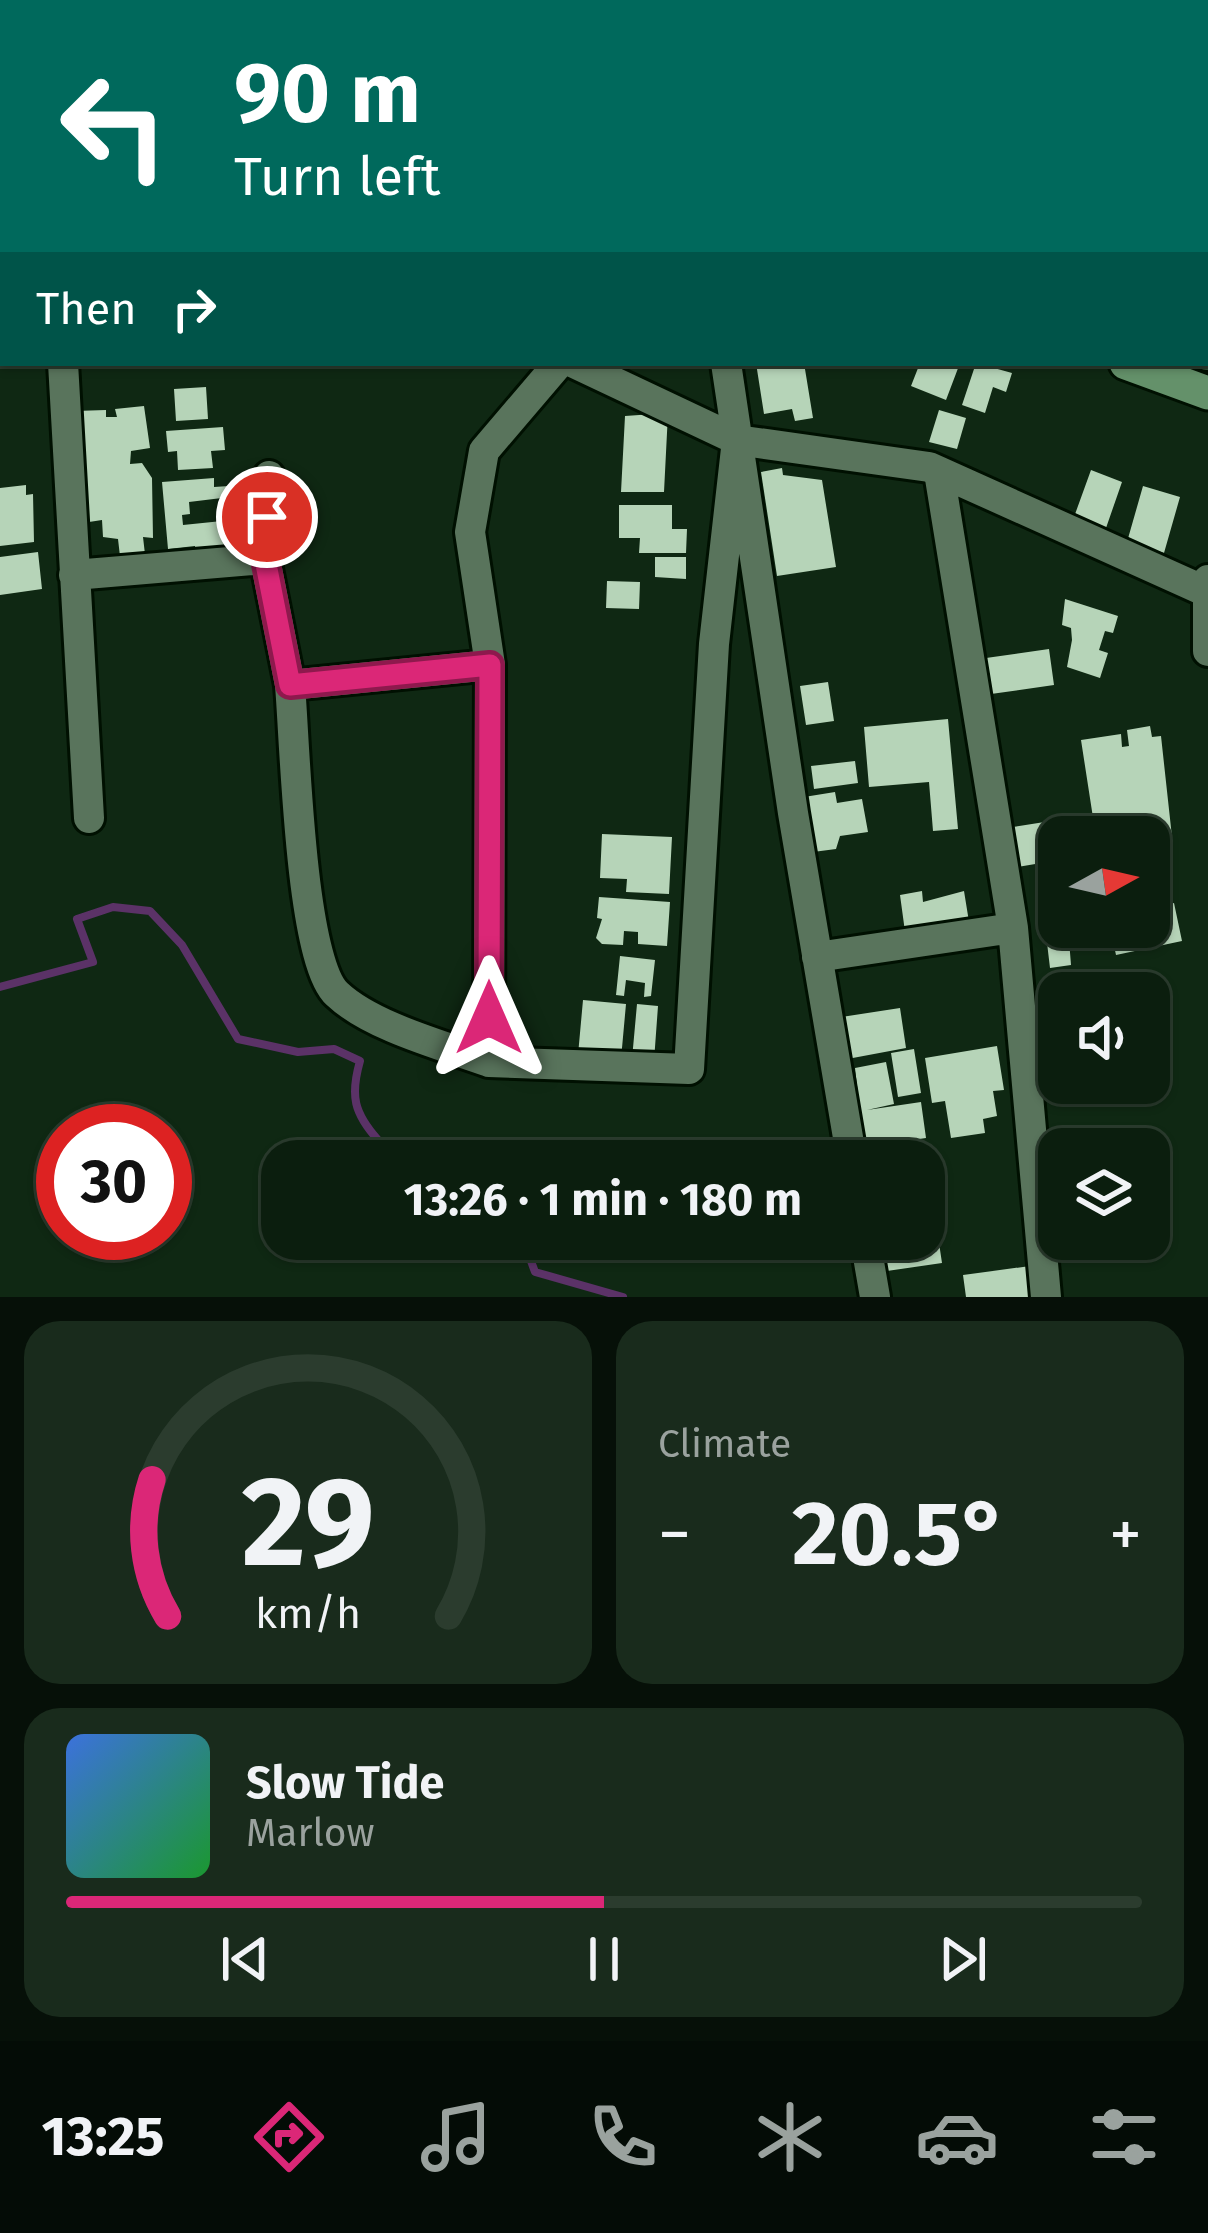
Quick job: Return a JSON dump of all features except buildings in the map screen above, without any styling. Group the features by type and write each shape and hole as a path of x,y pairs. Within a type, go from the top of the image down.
{"main road":[{"path":"1134,366 1208,393"}],"street":[{"path":"62,366 88,818"},
{"path":"489,1062 490,665 470,532 484,451 556,366"},
{"path":"580,366 737,440 939,472 1207,592"},
{"path":"726,366 849,1140"},
{"path":"269,476 265,559 290,685 311,934 335,993 406,1032 489,1062 689,1070 714,644 737,440"},
{"path":"939,472 1013,928 1046,1297"},
{"path":"74,575 265,559"},
{"path":"1208,580 1208,651"},
{"path":"290,685 490,665"},
{"path":"818,956 1013,928"},
{"path":"869,1260 875,1297"}],"waterway":[{"path":"0,987 93,962 77,919 113,907 150,911 182,945 238,1039 298,1052 334,1049 360,1061 356,1104 378,1140"},
{"path":"531,1260 535,1272 623,1297"}],"route":[{"path":"267,517 265,559 290,685 490,665 489,1018"}]}
